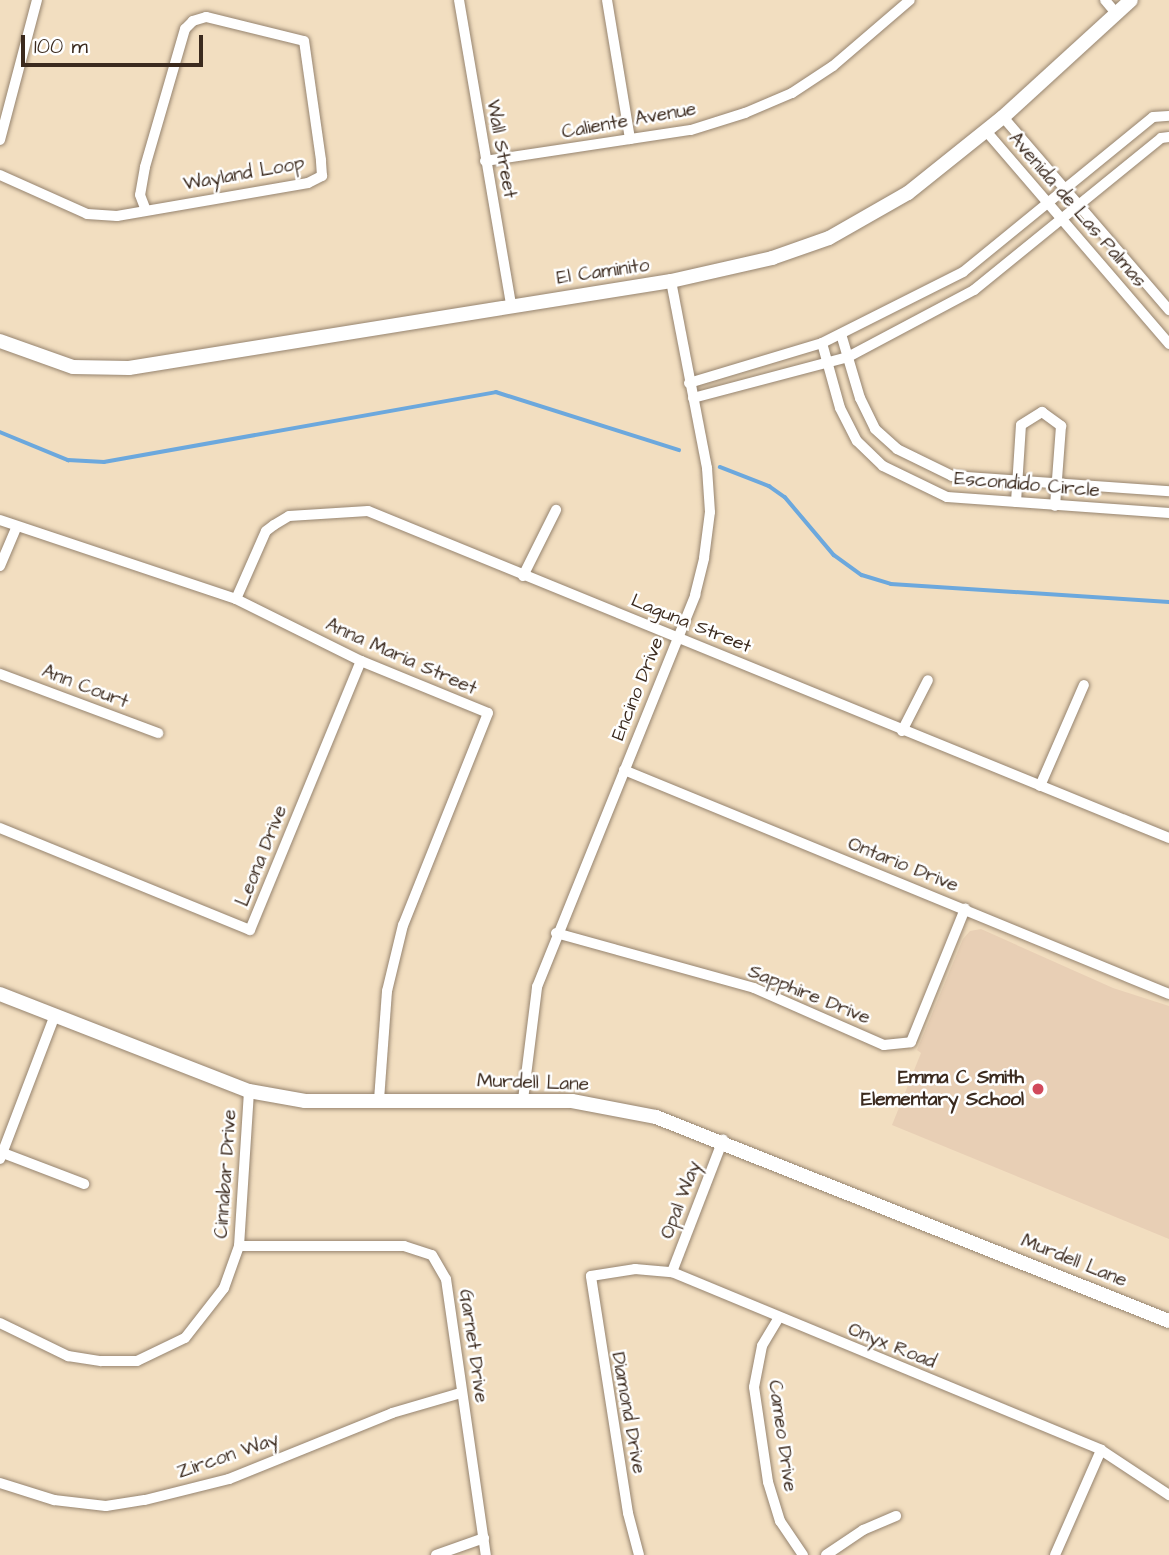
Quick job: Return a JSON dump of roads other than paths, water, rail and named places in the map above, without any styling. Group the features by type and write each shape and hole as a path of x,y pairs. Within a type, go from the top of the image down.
{"street":[{"path":"0,140 37,0"},
{"name":"Wall Street","path":"459,0 511,304"},
{"path":"607,0 630,139"},
{"name":"Caliente Avenue","path":"485,161 691,130 792,93 833,66 910,0"},
{"path":"1105,0 1116,13"},
{"name":"El Caminito","path":"0,341 52,362 103,371 511,304 671,281 772,258 830,239 908,193 1003,117 1131,0"},
{"name":"Wayland Loop","path":"0,175 86,214 117,216 145,208 298,185 322,176 304,41 206,17 185,29 145,167 140,195 145,208"},
{"path":"689,383 822,343 962,272 1153,117 1169,116"},
{"name":"Avenida de Las Palmas","path":"1003,117 1169,310"},
{"name":"Avenida de Las Palmas","path":"986,131 1169,344"},
{"path":"693,398 848,357 974,290 1161,138 1169,138"},
{"name":"Encino Drive","path":"523,1100 530,1021 556,933 678,637 701,570 710,512 708,468 689,383 671,281"},
{"name":"Escondido Circle","path":"841,334 875,429 897,449 952,476 1169,491"},
{"name":"Escondido Circle","path":"822,343 840,408 857,440 883,466 947,498 1169,513"},
{"path":"1016,502 1021,425 1042,412 1061,426 1055,506"},
{"name":"Laguna Street","path":"236,599 266,531 289,516 330,510 368,511 1169,838"},
{"path":"523,576 556,510"},
{"name":"Anna Maria Street","path":"0,520 236,599 361,661 488,713 403,925 387,992 379,1100"},
{"path":"0,566 17,526"},
{"name":"Leona Drive","path":"0,828 250,930 361,661"},
{"name":"Ann Court","path":"0,674 158,733"},
{"path":"902,731 928,680"},
{"path":"1040,786 1084,685"},
{"name":"Ontario Drive","path":"624,771 1169,994"},
{"name":"Sapphire Drive","path":"556,933 754,988 884,1045 911,1042 965,909"},
{"name":"Murdell Lane","path":"0,994 249,1091 305,1101 523,1100 618,1109 723,1140 1169,1321"},
{"path":"55,1016 1,1156 85,1184"},
{"name":"Cinnabar Drive","path":"0,1323 68,1356 137,1360 162,1352 185,1338 202,1320 224,1288 239,1246 249,1091"},
{"name":"Opal Way","path":"672,1272 723,1140"},
{"name":"Garnet Drive","path":"239,1246 404,1246 432,1255 446,1279 486,1555"},
{"name":"Onyx Road","path":"591,1276 635,1269 672,1272 778,1319 1101,1450 1169,1494"},
{"name":"Diamond Drive","path":"591,1276 618,1458 639,1555"},
{"name":"Cameo Drive","path":"778,1319 762,1346 754,1387 768,1482 780,1521 803,1555"},
{"name":"Zircon Way","path":"0,1483 54,1500 106,1506 145,1500 229,1479 391,1413 461,1393"},
{"path":"1055,1555 1101,1450"},
{"path":"826,1555 863,1530 896,1516"},
{"path":"436,1555 484,1538"}],"waterway":[{"path":"0,432 68,460 104,462 496,392 679,450"},
{"path":"720,467 769,486 785,497 834,555 862,575 891,584 1169,602"}],"place":[{"name":"Emma C Smith Elementary School","path":"1038,1089"}]}
